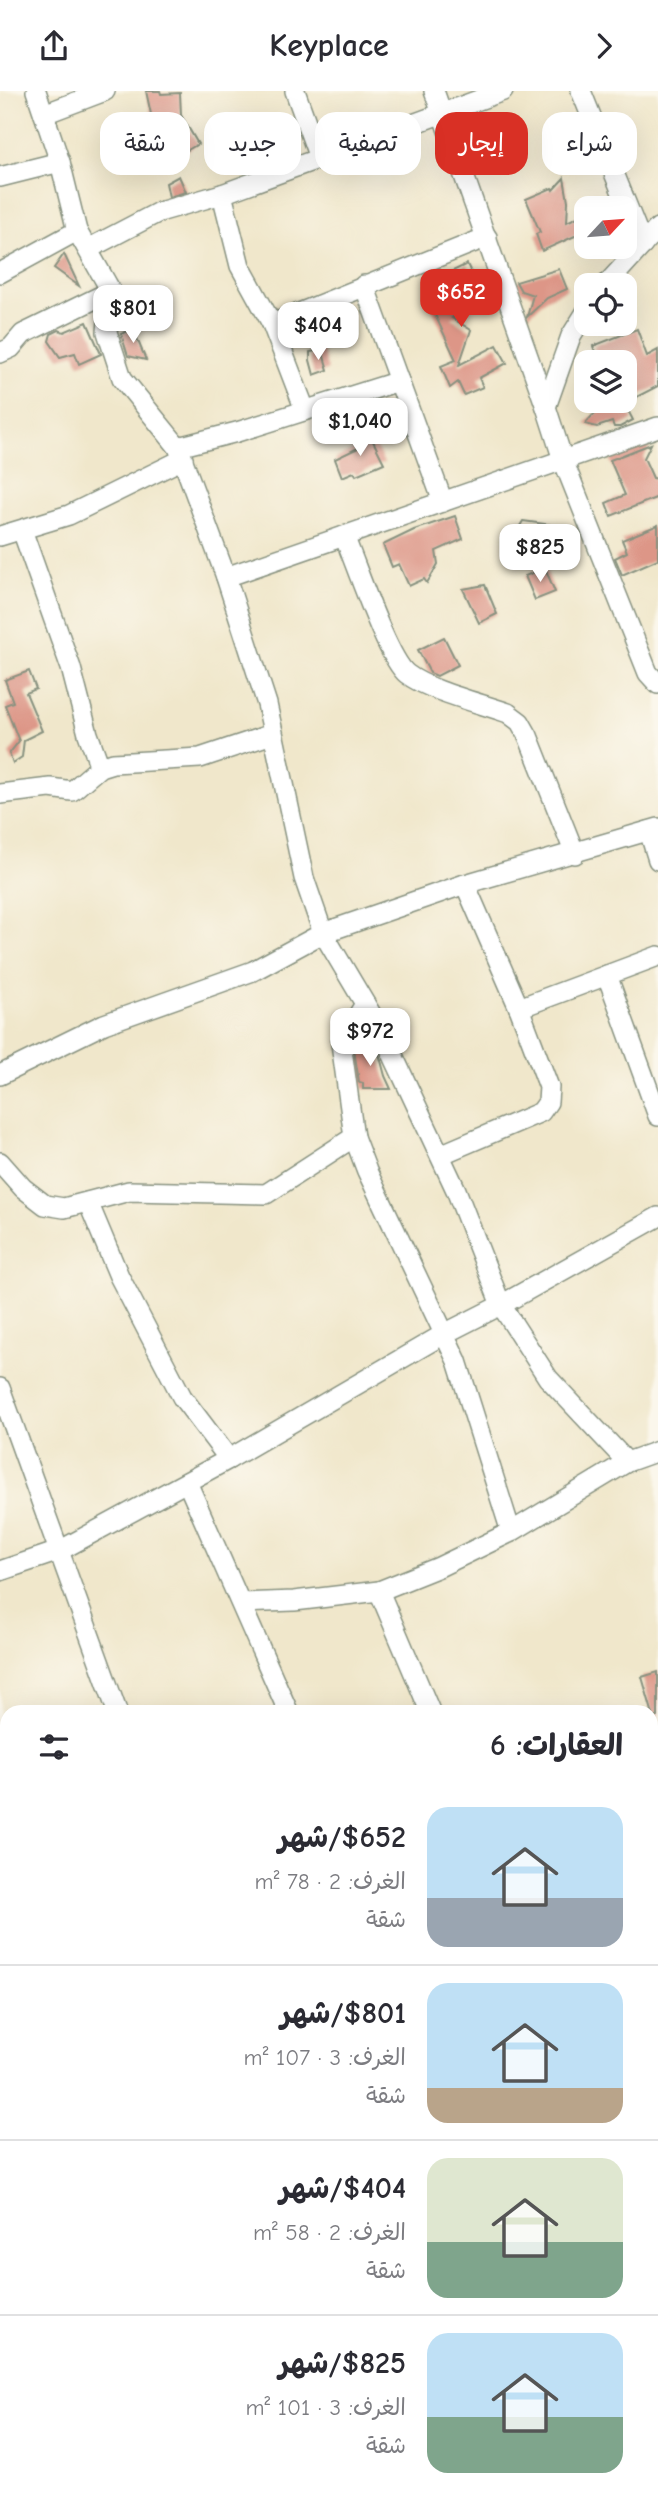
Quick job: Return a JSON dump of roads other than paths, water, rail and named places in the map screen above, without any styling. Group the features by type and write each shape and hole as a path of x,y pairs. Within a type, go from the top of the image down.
{"street":[{"path":"44,114 105,91"},
{"path":"295,91 315,147"},
{"path":"434,91 443,112"},
{"path":"446,112 503,91"},
{"path":"581,91 643,245"},
{"path":"37,92 60,162 77,231 111,291 107,332 122,378 181,453 226,577 267,704 304,878 323,933 383,1034 456,1190 501,1305 548,1378 627,1462"},
{"path":"88,249 159,212 222,194 315,159"},
{"path":"0,177 60,162"},
{"path":"465,175 563,460 648,673 658,684"},
{"path":"222,194 240,266 272,324 305,411"},
{"path":"617,273 658,228"},
{"path":"0,273 77,231"},
{"path":"272,324 487,237"},
{"path":"365,285 443,502"},
{"path":"0,353 11,348 23,334 111,291"},
{"path":"546,407 574,331"},
{"path":"0,536 86,507 181,453 237,432 399,381"},
{"path":"226,577 658,427"},
{"path":"22,530 71,668 100,767"},
{"path":"344,536 391,652 405,673 423,683 508,713 520,722 575,854"},
{"path":"0,794 50,788 72,791 100,767 113,763 200,758 272,734"},
{"path":"0,1075 104,1024 253,971 323,933 465,884 653,829 658,860"},
{"path":"440,1155 541,1112 548,1102 549,1087 519,1008 465,884"},
{"path":"519,1008 658,955"},
{"path":"607,975 658,1117"},
{"path":"365,1004 341,1043 354,1137 367,1171 457,1361 511,1532"},
{"path":"0,1162 23,1188 45,1205 64,1208 129,1191 266,1194 354,1137"},
{"path":"88,1202 119,1276 182,1397 229,1459"},
{"path":"0,1571 59,1551 229,1459 444,1333 501,1305 658,1217"},
{"path":"0,1388 115,1705"},
{"path":"241,1603 294,1601 379,1591 511,1532 627,1462 658,1451"},
{"path":"187,1482 285,1705"},
{"path":"379,1591 427,1705"}]}
